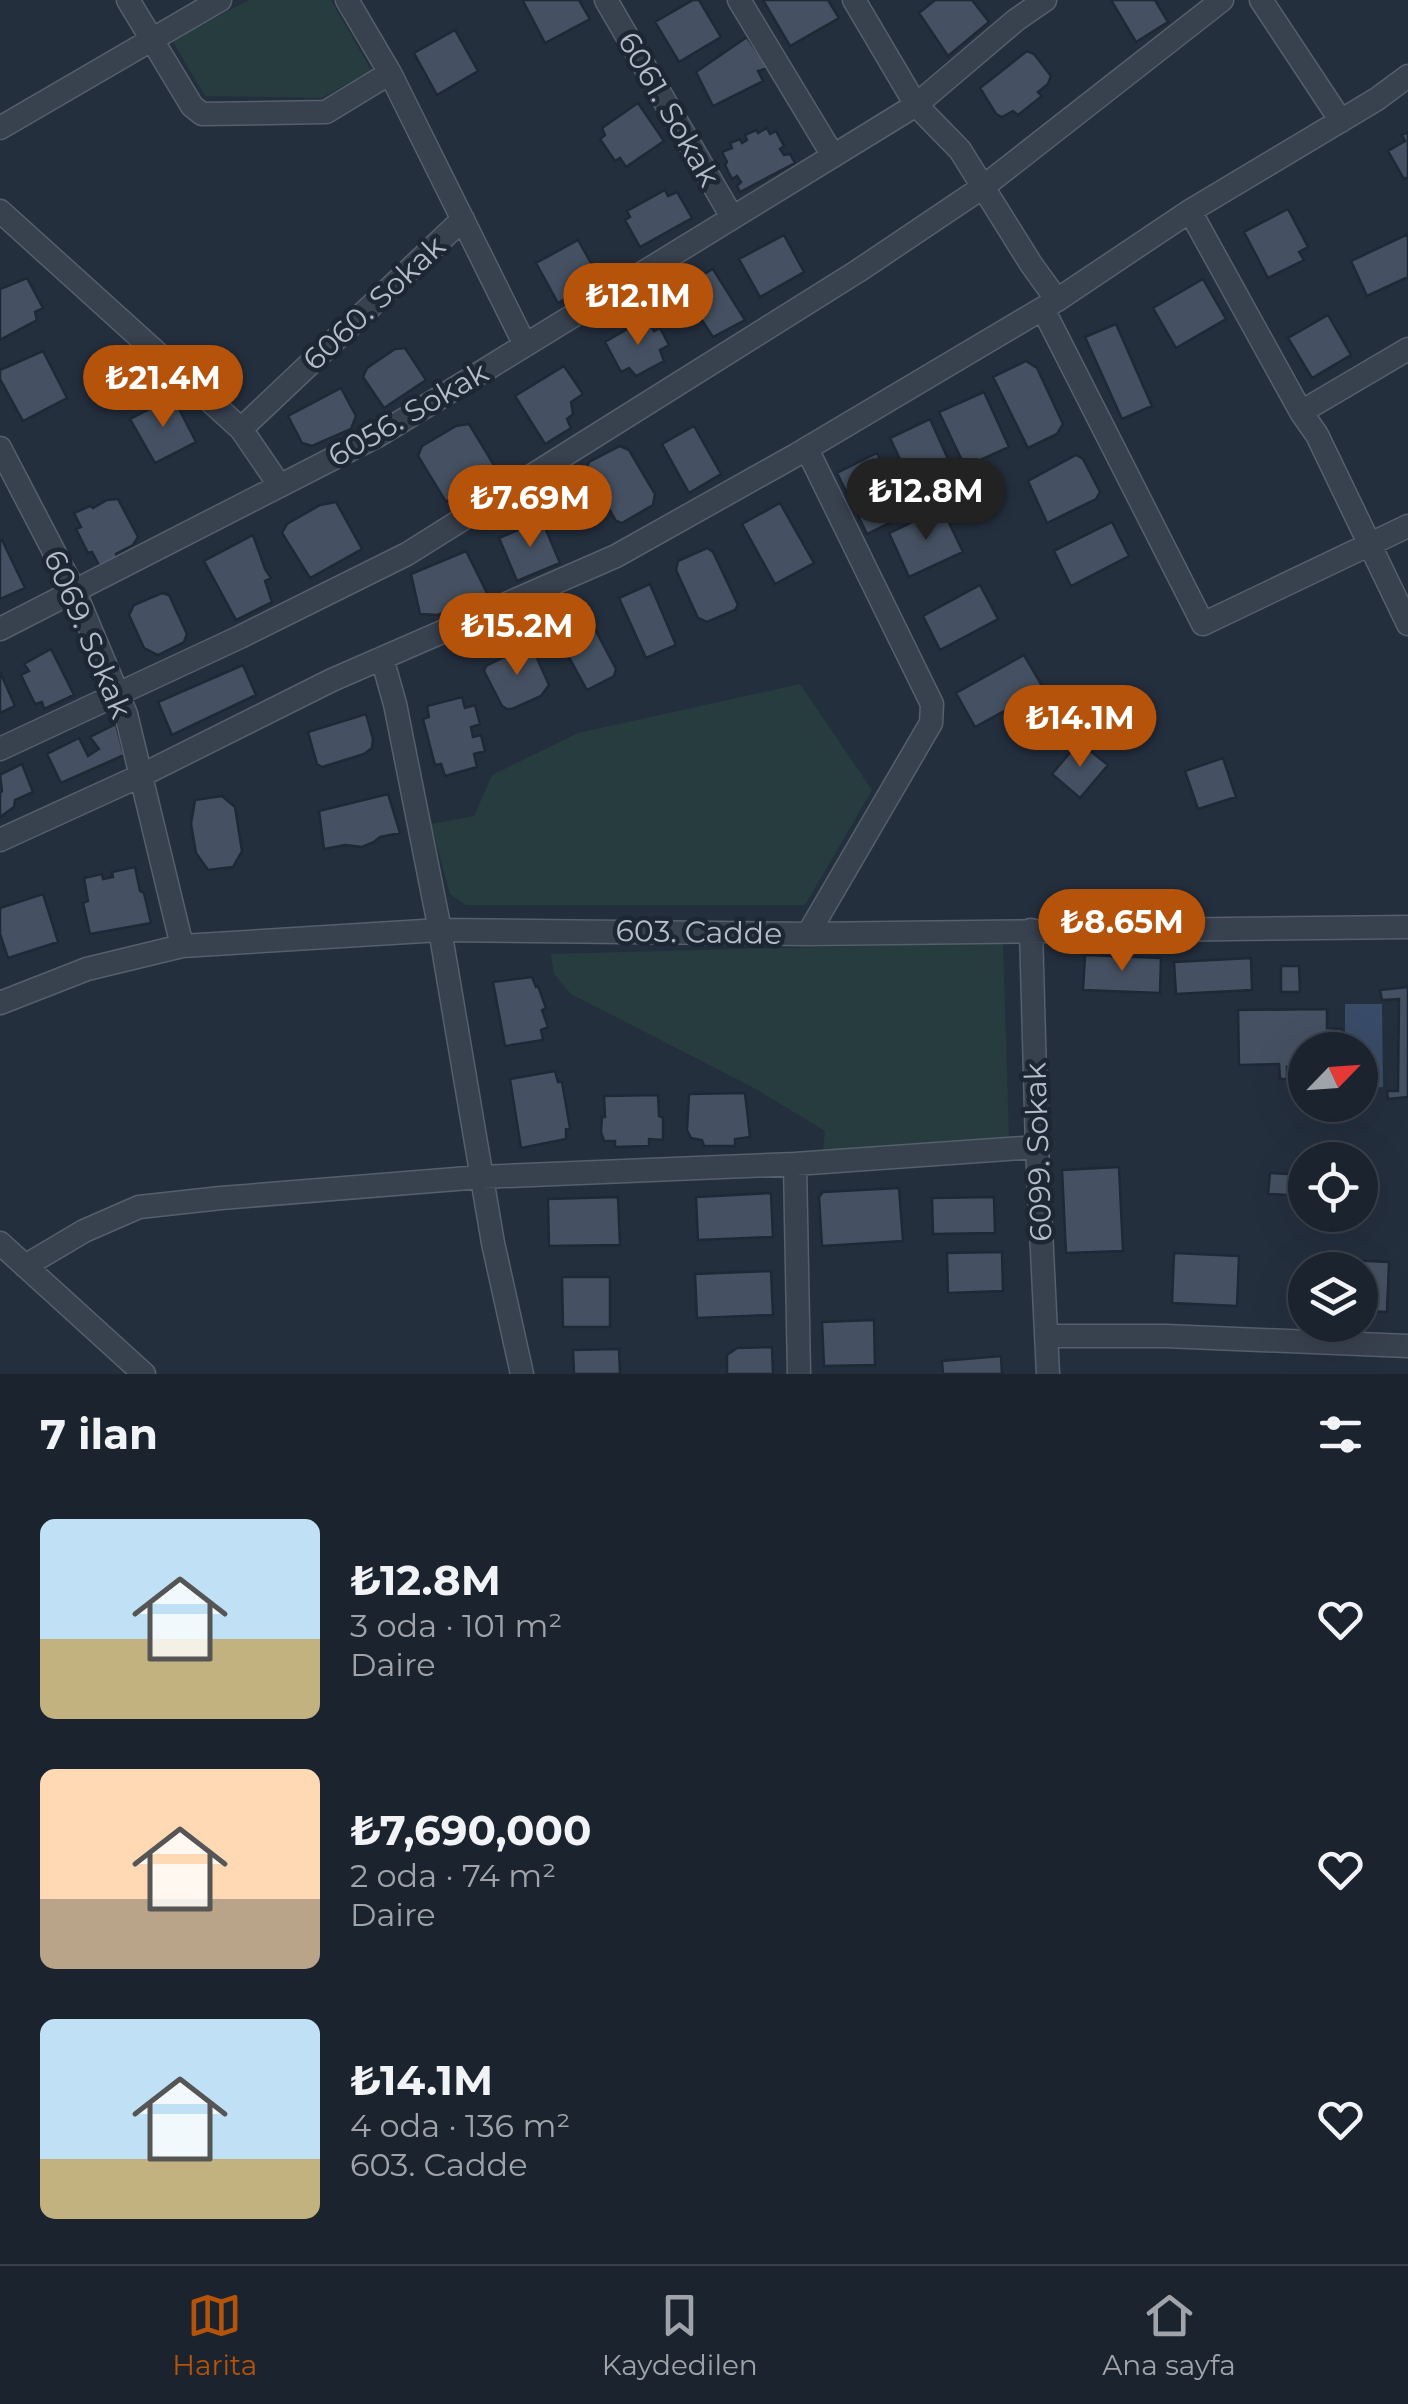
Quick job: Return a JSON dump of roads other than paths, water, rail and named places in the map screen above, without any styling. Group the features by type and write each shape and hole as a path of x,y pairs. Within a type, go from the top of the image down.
{"street":[{"path":"128,0 192,106 202,114 326,112 390,73"},
{"path":"0,128 220,0"},
{"path":"347,0 390,73 525,346"},
{"name":"6061. Sokak","path":"606,0 732,217"},
{"path":"739,0 832,154"},
{"path":"854,0 916,105 960,150 1031,264 1203,624 1408,526"},
{"name":"6056. Sokak","path":"0,630 379,435 916,105 1044,0"},
{"path":"0,749 407,554 858,272 983,187 1222,0"},
{"path":"1261,0 1341,121"},
{"path":"0,840 140,776 332,680 616,556 808,449 1050,304 1190,211 1377,99 1408,76"},
{"path":"1190,211 1316,435 1408,624"},
{"path":"0,212 241,429 280,486"},
{"name":"6060. Sokak","path":"241,429 463,219"},
{"path":"1302,412 1408,348"},
{"name":"6069. Sokak","path":"0,448 75,592 126,714 182,946"},
{"path":"808,449 932,704 930,723 808,934"},
{"path":"382,658 440,930 481,1178 522,1374"},
{"name":"603. Cadde","path":"0,1003 87,969 182,946 440,930 808,934 1408,927"},
{"name":"6099. Sokak","path":"1031,930 1048,1374"},
{"path":"25,1266 84,1230 139,1208 221,1198 481,1178 795,1164 1037,1147"},
{"path":"795,1164 800,1374"},
{"path":"0,1243 144,1374"},
{"path":"1046,1336 1165,1336 1408,1346"}],"water":[{"path":"1345,1004 1382,1004 1383,1087 1378,1087 1378,1032 1345,1032"}]}
